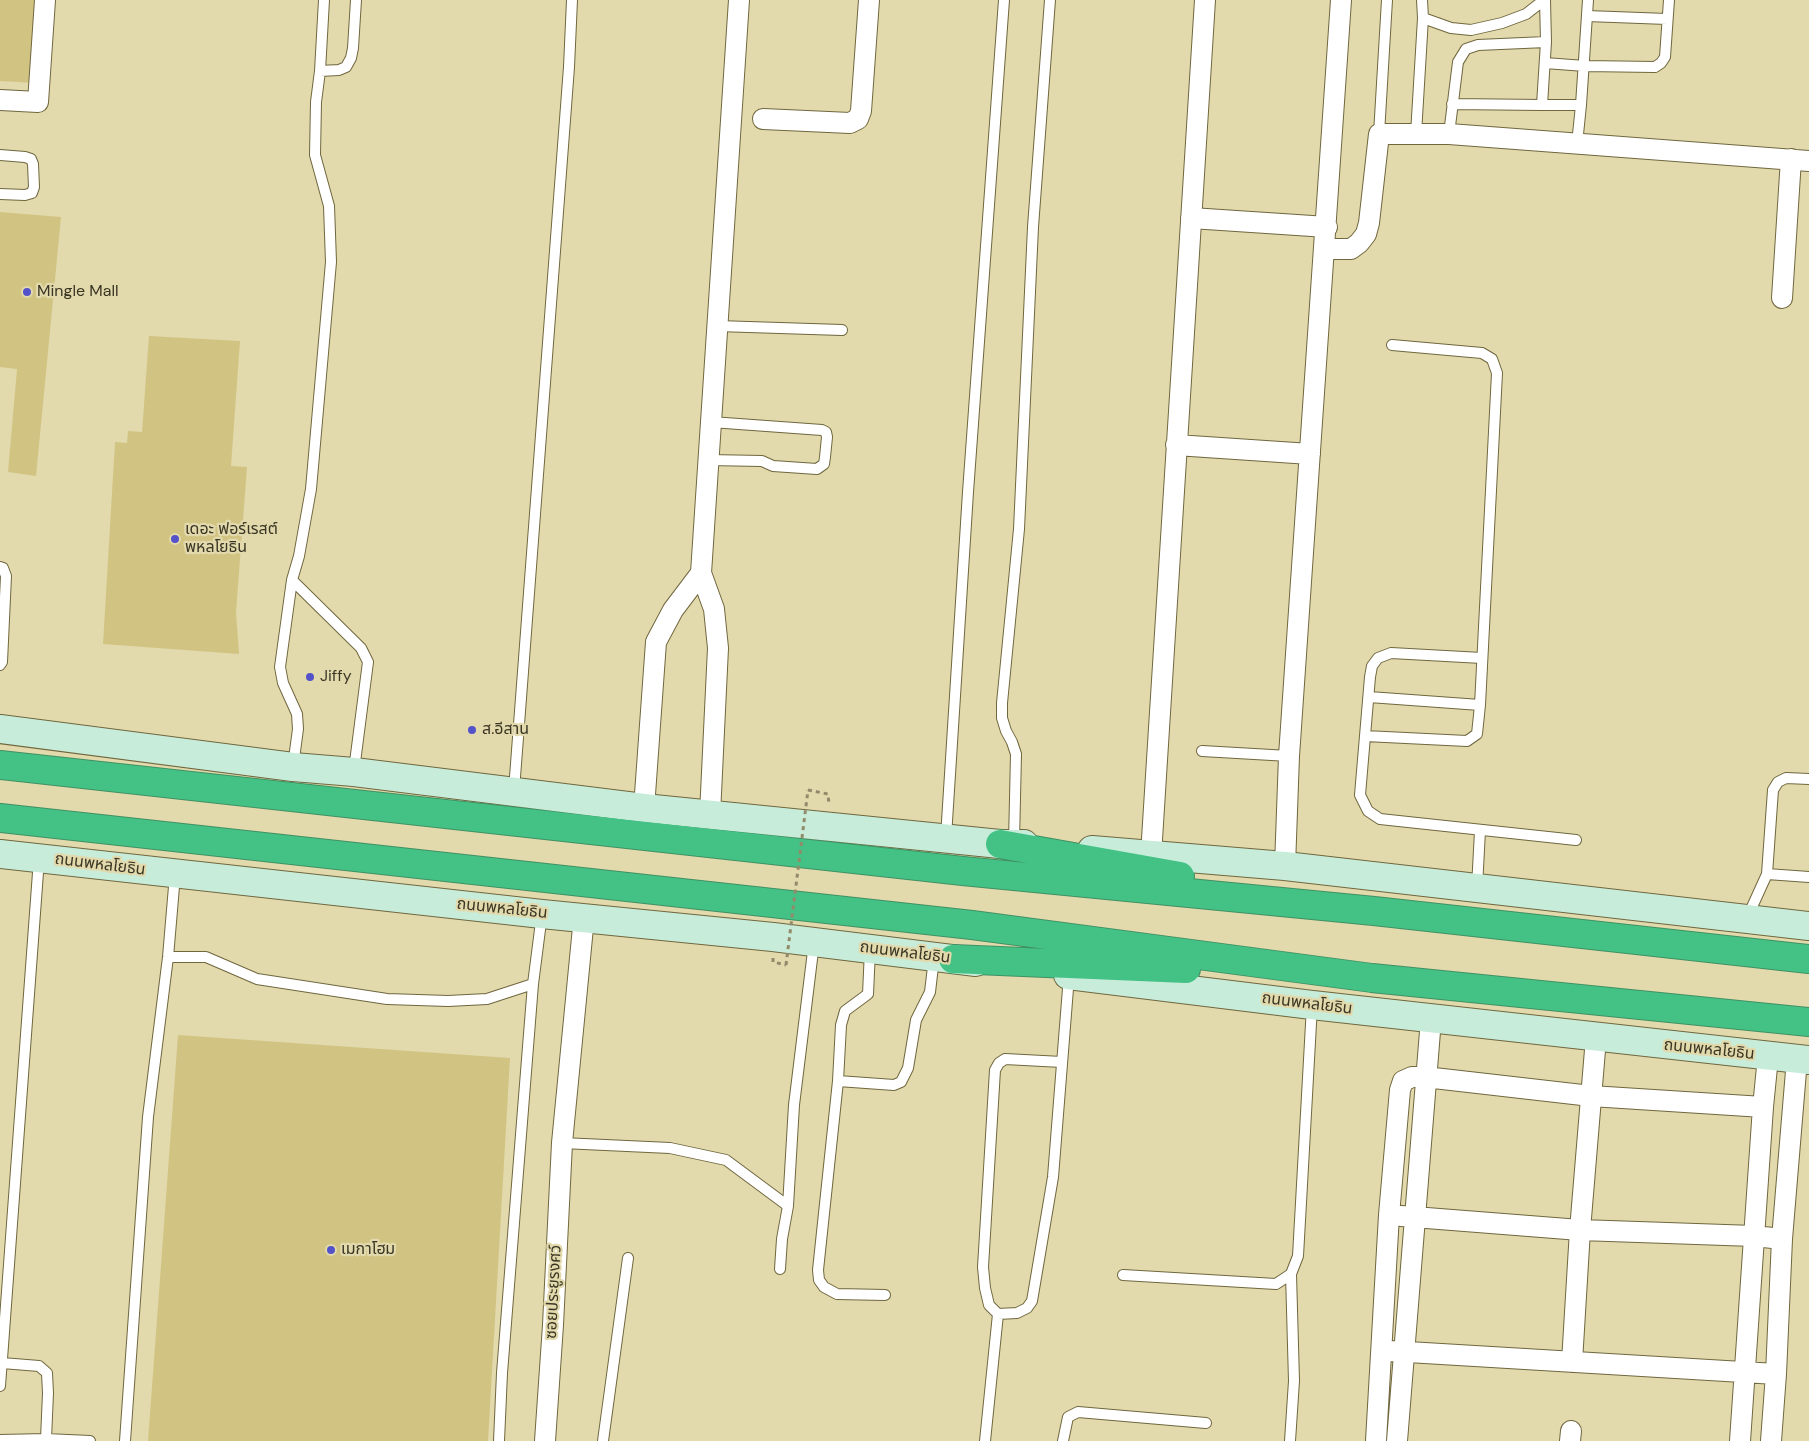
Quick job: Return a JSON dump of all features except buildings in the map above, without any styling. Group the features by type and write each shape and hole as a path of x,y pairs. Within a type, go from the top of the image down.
{"highway":[{"path":"0,765 953,870 1374,911 1809,959"},
{"path":"0,818 972,925 1372,978 1809,1022"},
{"path":"1007,843 1374,911"},
{"path":"943,958 1372,978"}],"main road":[{"path":"0,729 293,767 354,772 644,808 946,838 1285,866 1809,926"},
{"name":"ถนนพหลโยธิน","path":"0,854 814,942 1312,1005 1803,1060"}],"street":[{"path":"0,100 38,102 45,0"},
{"path":"710,814 718,648 714,609 701,573 739,0"},
{"path":"763,119 850,124 858,119 861,111 869,0"},
{"path":"1151,855 1205,0"},
{"path":"1285,866 1289,756 1342,0"},
{"path":"1325,249 1351,249 1360,243 1366,234 1379,134 1449,134 1800,160 1782,298"},
{"path":"1191,218 1327,227"},
{"path":"1176,445 1310,454"},
{"path":"644,808 656,642 673,610 701,573"},
{"name":"ซอยประยูรงศว์","path":"544,1441 553,1325 562,1143 584,917"},
{"path":"1397,1441 1431,1019"},
{"path":"1572,1362 1580,1230 1596,1038"},
{"path":"1740,1441 1768,1057"},
{"path":"1771,1441 1782,1239 1803,1060"},
{"path":"1376,1441 1389,1215 1402,1081 1412,1077 1425,1076 1591,1096 1763,1107"},
{"path":"1389,1215 1580,1230 1754,1236 1782,1239"},
{"path":"1380,1351 1776,1374"}],"lane":[{"path":"293,767 298,729 297,714 283,683 280,667 292,580 299,556 311,489 331,262 329,206 315,155 316,102 320,71 324,0"},
{"path":"320,71 339,70 346,67 351,58 356,0"},
{"path":"514,791 569,67 572,0"},
{"path":"946,838 968,492 1004,0"},
{"path":"1007,843 1016,754 1002,718 1002,703 1018,530 1033,227 1050,0"},
{"path":"1379,134 1387,0"},
{"path":"1416,134 1423,18 1422,0"},
{"path":"1423,18 1451,28 1471,30 1502,23 1526,14 1545,0"},
{"path":"1542,105 1546,42 1545,0"},
{"path":"1577,144 1585,66 1588,0"},
{"path":"1545,63 1585,66 1655,67 1665,56 1669,0"},
{"path":"1587,16 1667,19"},
{"path":"1449,134 1458,62 1466,50 1478,45 1546,42"},
{"path":"1452,104 1581,105"},
{"path":"0,155 30,159 33,164 34,187 32,193 25,195 0,194"},
{"path":"717,326 842,330"},
{"path":"1364,736 1467,741 1477,734 1480,705 1497,373 1492,359 1482,353 1392,345"},
{"path":"708,460 756,461 773,466 817,469 824,464 826,457 827,437 826,432 822,430 711,422"},
{"path":"0,567 3,568 6,576 2,662 0,665"},
{"path":"292,580 362,648 368,662 354,772"},
{"path":"1482,658 1391,653 1378,658 1372,666 1360,795 1368,811 1380,819 1576,840"},
{"path":"1369,697 1480,705"},
{"path":"1202,751 1289,756"},
{"path":"1747,919 1767,874 1773,790 1778,782 1786,778 1809,779"},
{"path":"1477,888 1480,831"},
{"path":"0,1386 39,858"},
{"path":"125,1441 148,1116 168,957 175,874"},
{"path":"1767,874 1809,877"},
{"path":"499,1441 502,1373 534,984 542,914"},
{"path":"780,1269 782,1239 788,1206 794,1105 814,942"},
{"path":"870,949 868,994 845,1011 841,1024 838,1081 818,1270 819,1280 824,1287 837,1294 885,1295"},
{"path":"168,957 206,957 257,979 387,999 448,1001 487,999 534,984"},
{"path":"838,1081 894,1086 901,1082 908,1068 916,1020 930,992 943,958"},
{"path":"1062,1062 1005,1059 998,1063 994,1070 983,1267 989,1305 998,1314 1017,1313 1027,1308 1032,1301 1053,1177 1069,975"},
{"path":"1290,1441 1294,1381 1291,1274 1298,1256 1312,1005"},
{"path":"562,1143 670,1148 726,1160 788,1206"},
{"path":"603,1441 628,1258"},
{"path":"1124,1275 1276,1284 1291,1274"},
{"path":"985,1441 998,1314"},
{"path":"2,1363 39,1366 47,1373 46,1439"},
{"path":"1063,1441 1068,1418 1078,1412 1206,1423"},
{"path":"0,1440 46,1439 90,1441"}],"path":[{"path":"786,965 808,790"}],"place":[{"name":"Mingle Mall","path":"27,292"},
{"name":"เดอะ ฟอร์เรสต์ พหลโยธิน","path":"175,539"},
{"name":"Jiffy","path":"310,677"},
{"name":"ส.อีสาน","path":"472,730"},
{"name":"เมกาโฮม","path":"331,1250"}]}
